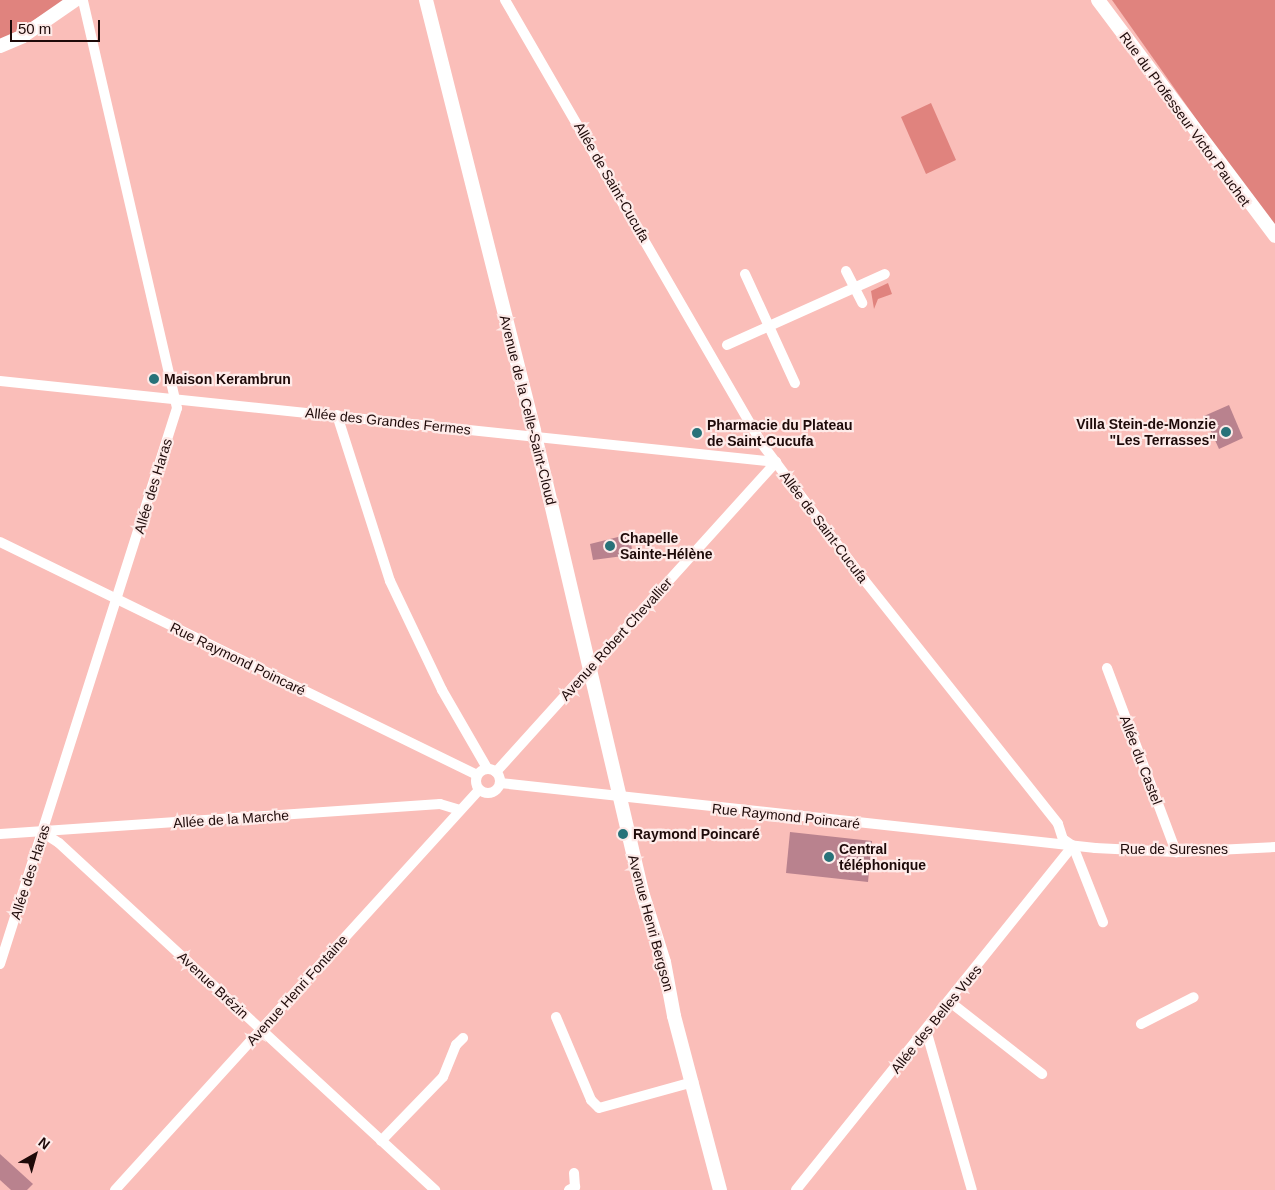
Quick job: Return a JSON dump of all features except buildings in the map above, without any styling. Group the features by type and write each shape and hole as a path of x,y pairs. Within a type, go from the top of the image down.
{"street":[{"path":"0,46 23,36 75,0"},
{"name":"Allée des Haras","path":"0,964 177,408 83,0"},
{"name":"Avenue de la Celle-Saint-Cloud","path":"426,0 536,437 625,822"},
{"name":"Allée de Saint-Cucufa","path":"506,0 776,462 1058,824 1063,839 1073,846 1103,922"},
{"name":"Rue du Professeur Victor Pauchet","path":"1098,0 1275,236"},
{"path":"846,271 862,304"},
{"path":"745,274 796,383"},
{"path":"727,346 885,274"},
{"name":"Allée des Grandes Fermes","path":"0,381 776,462"},
{"path":"337,415 390,581 442,690 500,783 494,792 479,790 477,775"},
{"name":"Avenue Robert Chevallier","path":"477,775 492,770 589,669 776,462"},
{"name":"Rue Raymond Poincaré","path":"0,542 477,775"},
{"name":"Allée du Castel","path":"1107,668 1176,852"},
{"name":"Rue Raymond Poincaré","path":"500,783 620,799 1073,846"},
{"name":"Avenue Henri Fontaine","path":"115,1190 479,790"},
{"name":"Allée de la Marche","path":"0,834 440,804 460,810"},
{"name":"Avenue Henri Bergson","path":"625,822 720,1190"},
{"name":"Avenue Brézin","path":"42,832 59,843 435,1190"},
{"name":"Rue de Suresnes","path":"1073,846 1176,852 1275,847"},
{"name":"Allée des Belles Vues","path":"796,1190 950,1002 1073,846"},
{"path":"1141,1024 1194,997"},
{"path":"950,1002 1042,1074"},
{"path":"556,1018 592,1100 599,1108 693,1082"},
{"path":"926,1030 972,1190"},
{"path":"381,1141 443,1077 456,1045 463,1038"},
{"path":"569,1190 574,1187 574,1173"}],"shaded area":[{"path":"0,0 65,0 0,42"},
{"path":"1112,0 1275,0 1275,227 1264,215"},
{"path":"931,103 956,160 926,174 901,117"},
{"path":"888,283 892,294 878,299 874,309 871,291"}],"place":[{"name":"Maison Kerambrun","path":"154,379"},
{"name":"Villa Stein-de-Monzie \"Les Terrasses\"","path":"1226,432"},
{"name":"Pharmacie du Plateau de Saint-Cucufa","path":"697,433"},
{"name":"Chapelle Sainte-Hélène","path":"610,546"},
{"name":"Raymond Poincaré","path":"623,834"},
{"name":"Central téléphonique","path":"829,857"}]}
